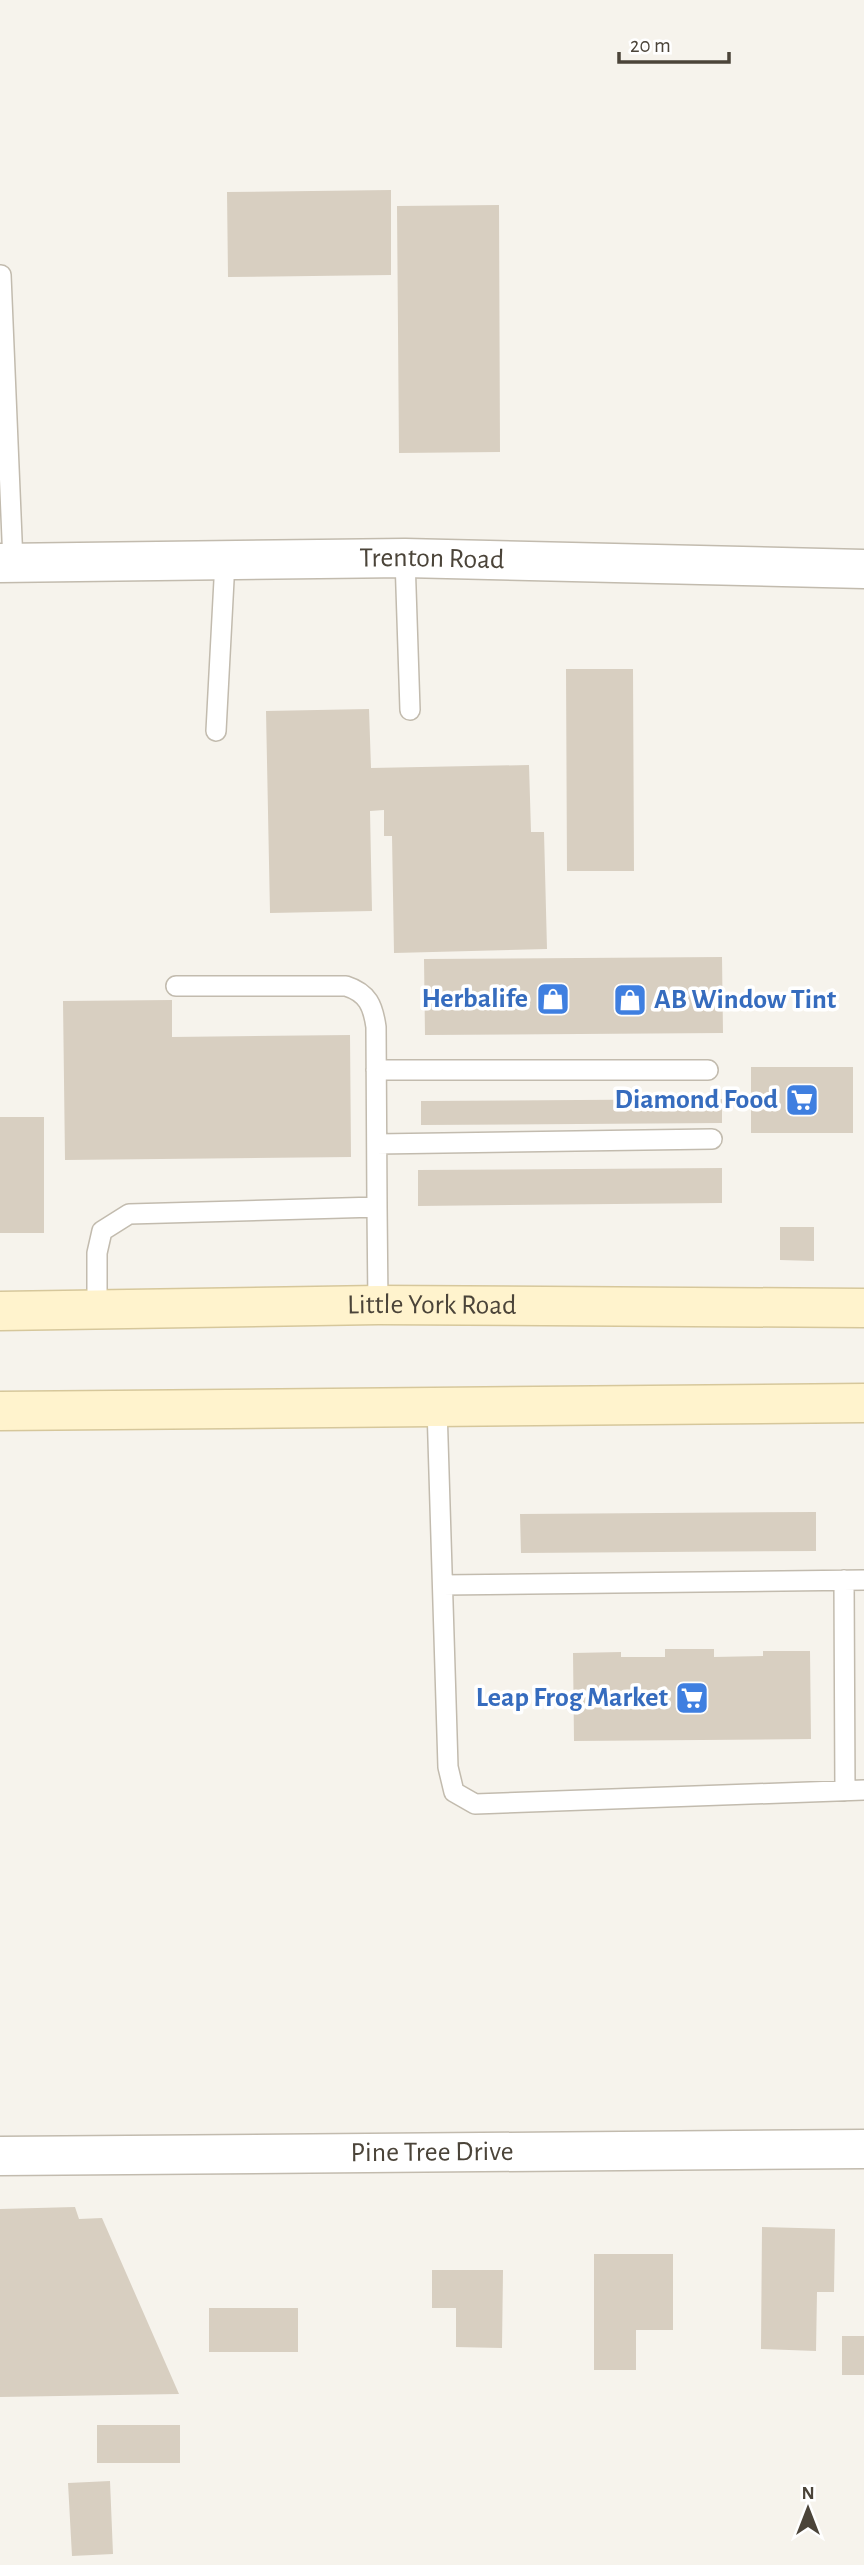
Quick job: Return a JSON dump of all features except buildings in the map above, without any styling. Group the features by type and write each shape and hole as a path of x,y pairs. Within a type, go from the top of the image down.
{"main road":[{"name":"Little York Road","path":"0,1311 378,1305 864,1308"},
{"path":"0,1410 864,1404"}],"street":[{"name":"Trenton Road","path":"7,563 405,558 864,569"},
{"name":"Pine Tree Drive","path":"0,2156 864,2149"}],"lane":[{"path":"1,275 7,563"},
{"path":"405,558 411,710"},
{"path":"216,731 225,561"},
{"path":"176,986 346,986 357,989 367,997 374,1009 378,1305"},
{"path":"376,1070 708,1070"},
{"path":"377,1144 712,1139"},
{"path":"97,1310 97,1253 102,1231 129,1214 377,1207"},
{"path":"437,1407 448,1767 454,1792 475,1804 855,1791 844,1580"},
{"path":"443,1585 864,1580"}],"place":[{"name":"Herbalife","path":"553,999"},
{"name":"AB Window Tint","path":"630,1000"},
{"name":"Diamond Food","path":"802,1100"},
{"name":"Leap Frog Market","path":"692,1698"}]}
